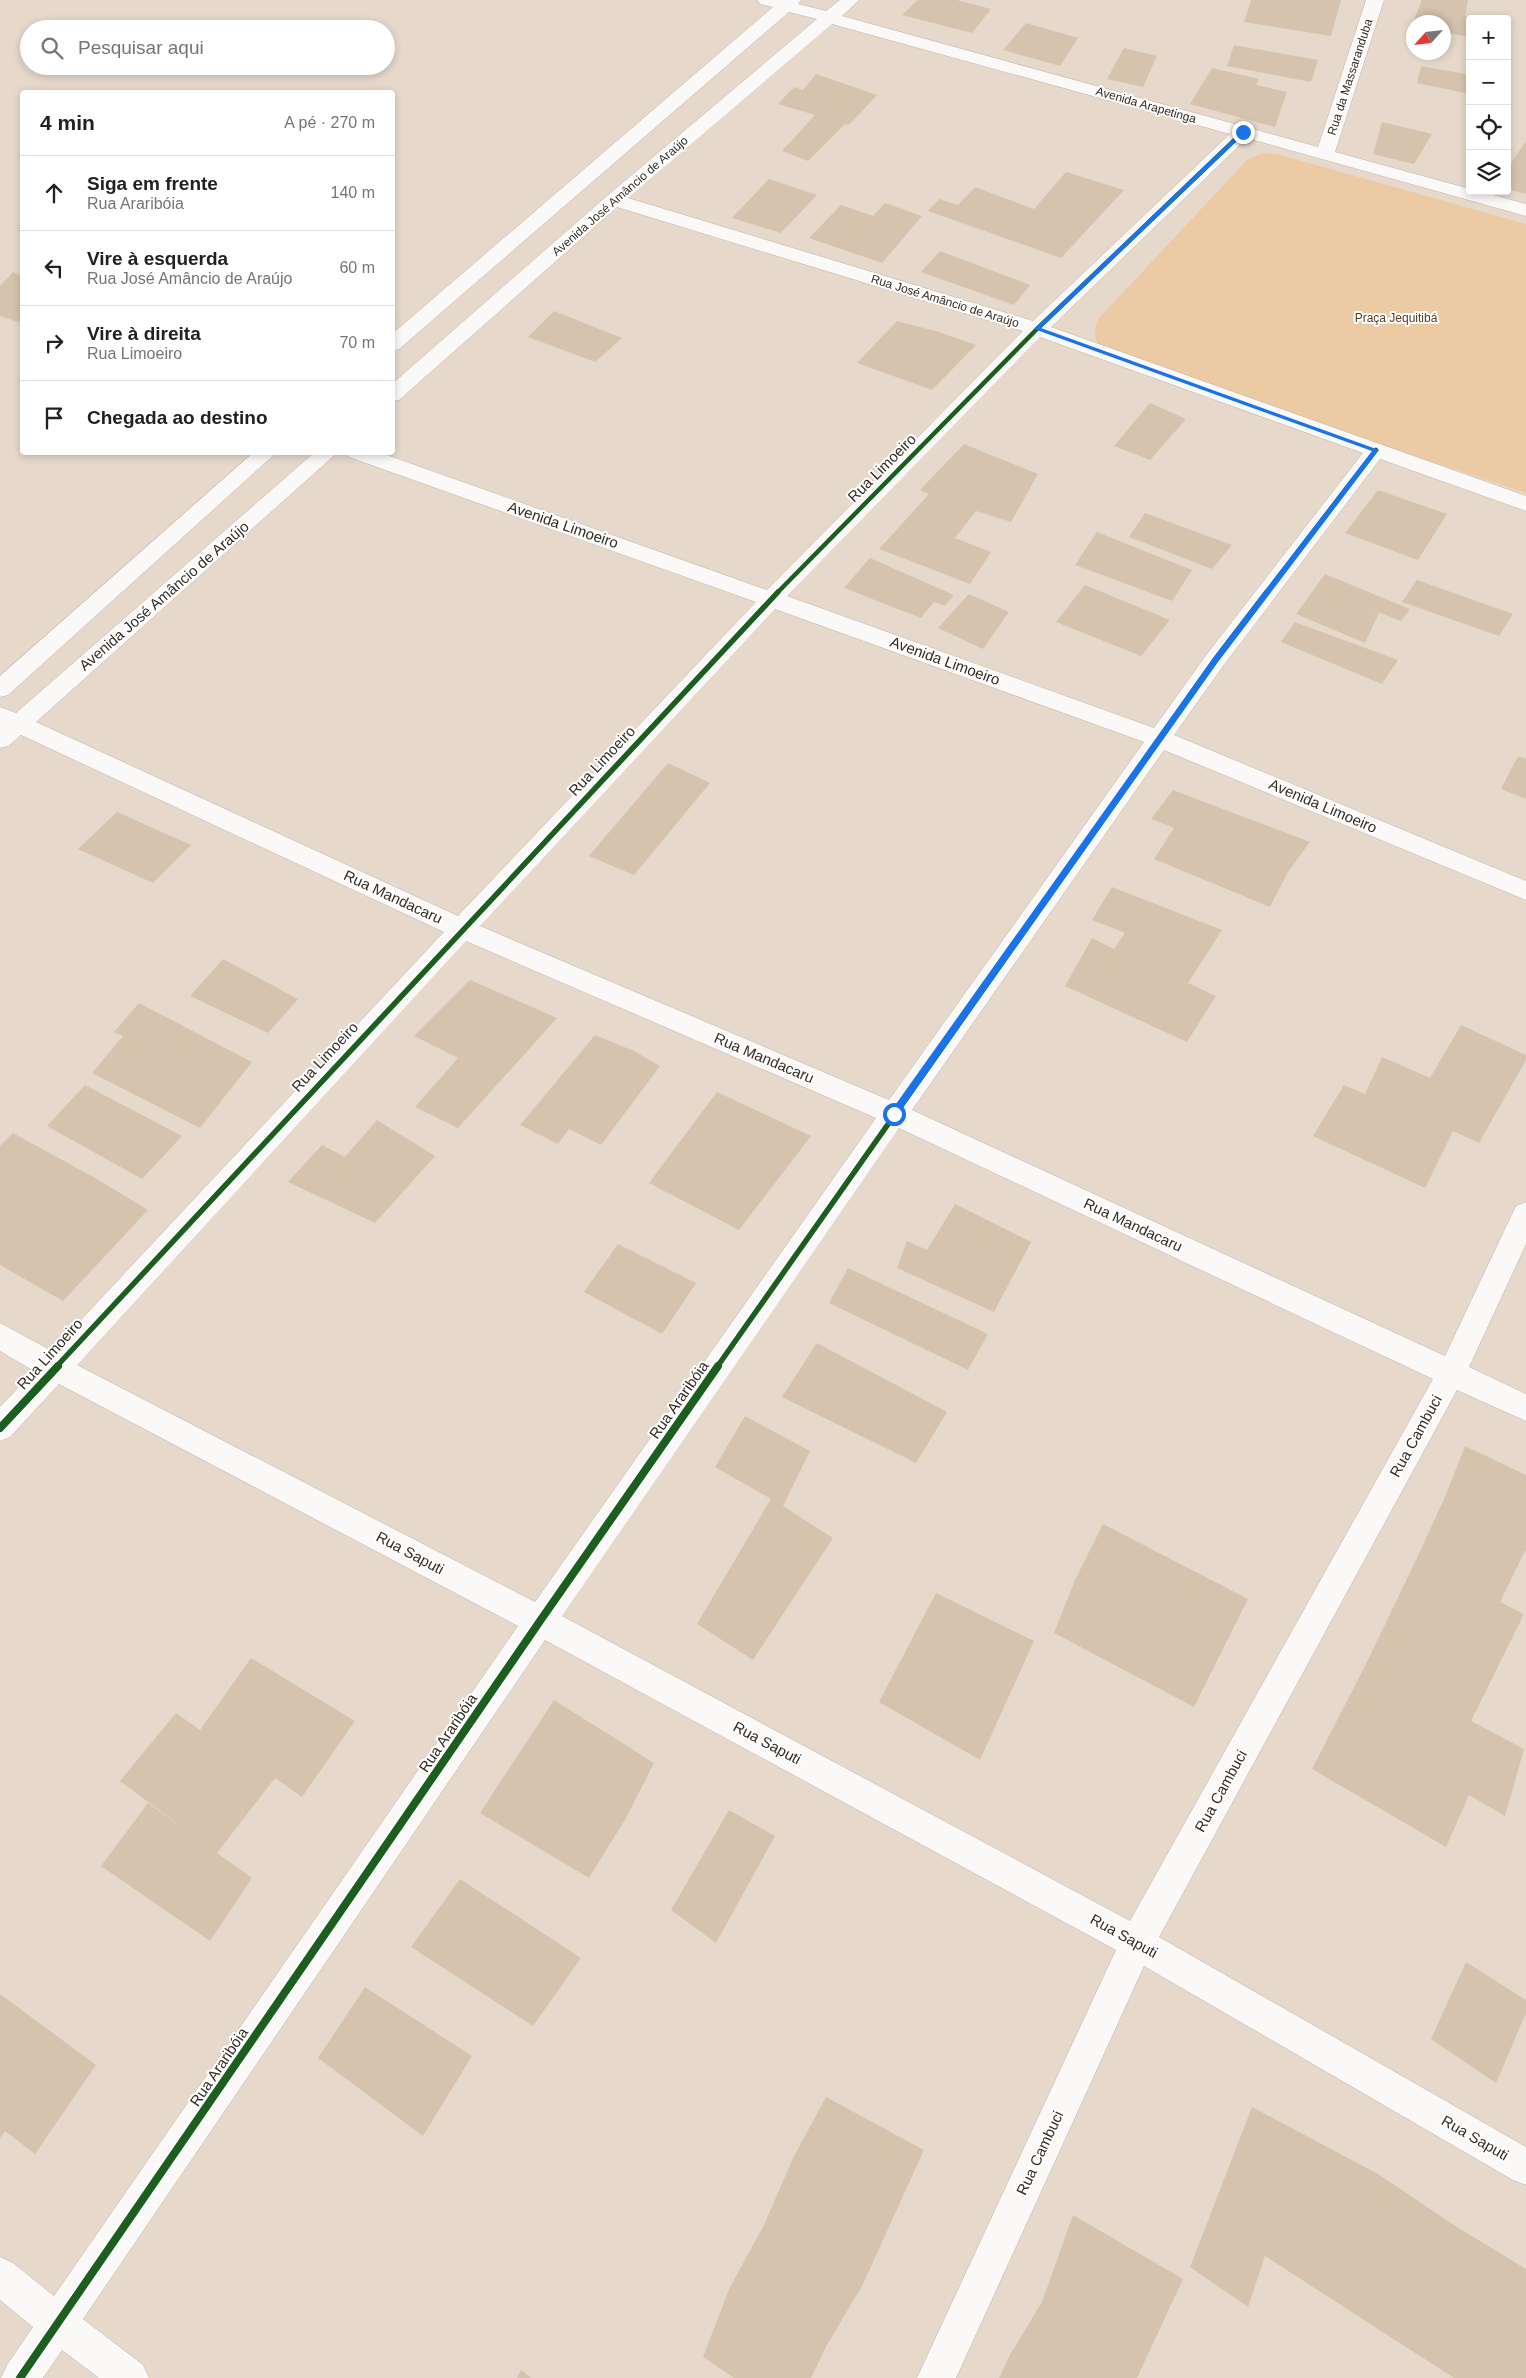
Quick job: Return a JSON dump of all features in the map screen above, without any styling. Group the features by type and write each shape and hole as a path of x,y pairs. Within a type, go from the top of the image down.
{"street":[{"name":"Avenida Arapetinga","path":"766,0 789,3 831,18 1526,210"},
{"name":"Avenida José Amâncio de Araújo","path":"395,393 614,200 850,0"},
{"name":"Rua da Massaranduba","path":"1325,154 1375,0"},
{"path":"395,342 789,3"},
{"name":"Rua Limoeiro","path":"0,1428 54,1367 771,598 1037,329 1243,132"},
{"name":"Rua José Amâncio de Araújo","path":"614,200 1037,329 1526,504"},
{"name":"Rua Araribóia","path":"20,2378 540,1621 894,1114 1215,660 1376,450"},
{"path":"0,689 264,455"},
{"name":"Avenida José Amâncio de Araújo","path":"6,726 324,455"},
{"name":"Avenida Limoeiro","path":"365,455 771,598 1160,738 1526,891"},
{"name":"Rua Mandacaru","path":"6,726 462,929 894,1114 1526,1408"},
{"name":"Rua Cambuci","path":"936,2378 1137,1943 1451,1374 1526,1214"},
{"name":"Rua Saputi","path":"0,1336 54,1367 540,1621 1137,1943 1526,2167"},
{"path":"0,2276 58,2324 130,2378"}],"green space":[{"name":"Praça Jequitibá","path":"1262,153 1277,154 1526,224 1526,493 1103,353 1095,337 1098,319 1247,160"}],"building":[{"path":"918,0 957,0 991,9 972,33 902,15"},
{"path":"1251,0 1341,0 1331,36 1244,22"},
{"path":"1422,0 1468,0 1465,16 1466,36 1451,33 1451,15 1416,15"},
{"path":"1026,23 1078,38 1060,66 1003,50"},
{"path":"1234,45 1318,60 1311,82 1227,66"},
{"path":"1124,48 1157,56 1143,87 1107,79"},
{"path":"1421,66 1466,74 1466,93 1417,83"},
{"path":"1212,68 1259,79 1256,85 1287,92 1275,127 1190,104"},
{"path":"816,74 877,95 849,125 845,124 808,161 782,151 815,115 778,104 794,87 803,90"},
{"path":"1382,122 1432,134 1414,164 1373,154"},
{"path":"1526,141 1526,194 1511,190 1511,163"},
{"path":"1066,172 1124,190 1061,258 928,211 939,199 958,205 975,187 1034,209"},
{"path":"769,179 817,195 781,233 732,218"},
{"path":"885,203 922,216 882,263 809,238 841,205 873,216"},
{"path":"940,251 1030,285 1014,305 921,272"},
{"path":"13,272 20,275 20,322 0,316 0,286"},
{"path":"554,311 622,338 595,362 528,337"},
{"path":"897,321 939,332 976,345 932,390 857,363"},
{"path":"1150,403 1186,419 1150,460 1114,446"},
{"path":"964,444 1038,474 1011,522 976,511 955,538 991,552 970,584 879,549 929,494 920,490"},
{"path":"1378,490 1447,514 1418,560 1345,533"},
{"path":"1145,513 1232,545 1212,569 1129,537"},
{"path":"1097,532 1192,570 1172,601 1075,565"},
{"path":"870,558 954,595 945,606 934,602 921,618 844,588"},
{"path":"1325,574 1410,609 1401,621 1362,606 1379,613 1365,643 1296,614"},
{"path":"1417,580 1513,614 1499,636 1402,602"},
{"path":"1085,585 1170,620 1141,656 1056,622"},
{"path":"969,594 1009,612 983,649 938,628"},
{"path":"1295,622 1398,660 1382,684 1281,642"},
{"path":"1518,756 1526,759 1526,799 1501,789"},
{"path":"668,763 710,783 634,875 589,856"},
{"path":"1173,790 1310,842 1288,872 1270,907 1154,859 1174,828 1151,819"},
{"path":"117,812 191,845 153,883 78,849"},
{"path":"1112,887 1222,930 1188,983 1216,996 1187,1042 1065,986 1092,938 1114,949 1125,933 1092,920"},
{"path":"223,959 298,999 268,1033 190,996"},
{"path":"470,980 557,1018 458,1128 415,1107 458,1058 414,1036"},
{"path":"139,1003 252,1062 200,1128 92,1073 123,1036 114,1032"},
{"path":"1461,1025 1526,1055 1526,1060 1479,1143 1453,1131 1425,1188 1313,1136 1344,1085 1365,1094 1382,1057 1430,1078"},
{"path":"595,1035 634,1051 660,1066 601,1145 569,1129 558,1144 520,1125"},
{"path":"85,1085 182,1136 142,1179 47,1126"},
{"path":"717,1092 811,1136 739,1230 649,1183"},
{"path":"377,1120 435,1156 375,1223 288,1182 322,1145 345,1157"},
{"path":"13,1133 95,1178 148,1210 63,1301 0,1265 0,1146"},
{"path":"955,1204 1031,1242 994,1312 897,1268 907,1241 927,1250"},
{"path":"618,1244 696,1283 662,1334 584,1292"},
{"path":"848,1268 988,1334 968,1370 829,1303"},
{"path":"817,1343 947,1412 916,1463 782,1397"},
{"path":"745,1416 810,1451 783,1506 833,1538 753,1660 697,1624 771,1499 715,1467"},
{"path":"1465,1446 1526,1475 1526,1549 1500,1602 1524,1614 1471,1721 1524,1749 1505,1816 1469,1795 1446,1847 1312,1769 1366,1664 1416,1560 1445,1497"},
{"path":"1103,1524 1248,1599 1194,1707 1054,1633 1075,1580"},
{"path":"936,1593 1034,1641 980,1760 879,1702"},
{"path":"251,1658 355,1721 302,1797 275,1778 217,1853 252,1878 210,1941 101,1866 148,1803 186,1830 120,1781 176,1713 200,1730"},
{"path":"554,1700 654,1763 626,1818 589,1878 480,1813"},
{"path":"729,1810 775,1836 716,1943 671,1910"},
{"path":"460,1879 581,1958 533,2026 411,1947"},
{"path":"1466,1962 1526,2000 1526,2013 1496,2083 1431,2039"},
{"path":"365,1987 472,2056 423,2136 318,2058"},
{"path":"0,1994 96,2065 35,2154 5,2131 0,2138"},
{"path":"826,2097 924,2150 863,2284 826,2347 811,2378 734,2378 703,2357 729,2289 764,2225 793,2158"},
{"path":"1252,2107 1378,2174 1457,2227 1526,2269 1526,2378 1454,2378 1265,2256 1248,2307 1190,2267"},
{"path":"1073,2215 1183,2279 1137,2378 999,2378 1010,2355 1042,2302"},
{"path":"521,2370 531,2378 517,2378"}],"cycle path":[{"path":"0,1428 462,929 771,599 1037,329 1243,132"},
{"path":"20,2378 540,1621 894,1114 1215,660 1376,450"}],"route":[{"path":"894,1114 1215,660 1376,450 1037,329 1243,132"}]}
